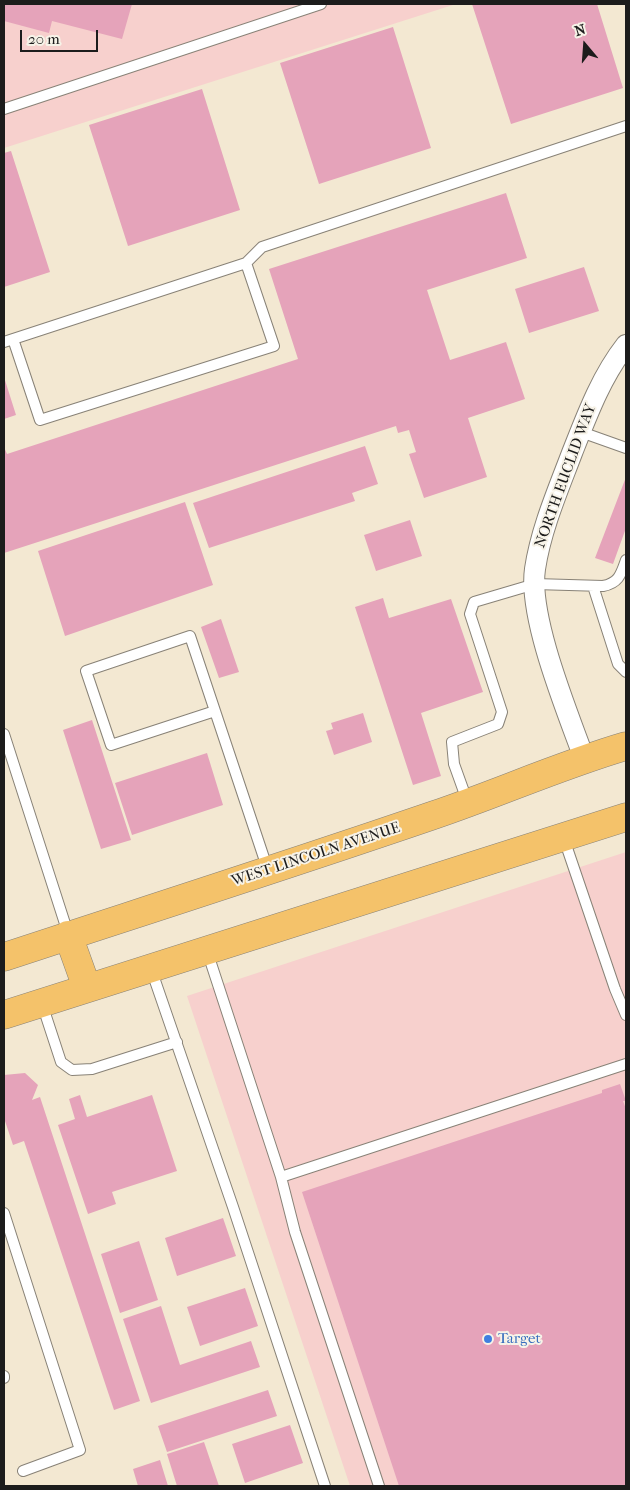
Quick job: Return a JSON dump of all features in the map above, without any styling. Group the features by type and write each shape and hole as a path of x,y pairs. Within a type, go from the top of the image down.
{"main road":[{"name":"WEST LINCOLN AVENUE","path":"4,956 468,804 584,758 626,746"},
{"path":"4,1015 626,816"},
{"path":"68,936 87,988"}],"street":[{"name":"NORTH EUCLID WAY","path":"584,758 547,648 538,614 534,584 536,563 546,526 581,432 600,386 626,345"}],"lane":[{"path":"4,110 297,8 321,4"},
{"path":"246,263 274,346 40,420 8,340 246,263 262,247 626,126"},
{"path":"581,432 626,448"},
{"path":"468,804 454,764 452,742 498,724 502,712 470,614 474,602 534,584 593,586 612,584 619,579 626,560"},
{"path":"593,586 618,664 626,672"},
{"path":"215,711 111,745 86,671 190,636 215,711 268,871"},
{"path":"4,734 68,936"},
{"path":"564,837 615,989 626,1015"},
{"path":"207,950 281,1177 295,1232 379,1486"},
{"path":"151,968 325,1486"},
{"path":"41,1003 61,1062 72,1070 92,1069 177,1042"},
{"path":"281,1177 626,1064"},
{"path":"4,1213 80,1450 23,1470"}],"shaded area":[{"path":"4,4 456,4 4,148"},
{"path":"626,852 626,1486 350,1486 187,996"}],"building":[{"path":"4,4 132,4 122,39 52,21 49,33 4,21"},
{"path":"472,4 597,4 623,88 511,124"},
{"path":"393,27 431,148 319,184 280,63"},
{"path":"202,89 240,210 128,246 89,125"},
{"path":"11,151 50,272 4,287 4,153"},
{"path":"506,193 527,258 427,290 450,360 506,342 525,399 468,418 487,477 424,498 409,454 416,452 409,430 398,433 396,426 4,553 4,447 7,454 298,359 269,269"},
{"path":"584,267 599,311 529,333 515,289"},
{"path":"4,377 16,415 4,419"},
{"path":"365,446 378,484 352,493 355,501 209,548 193,503"},
{"path":"626,477 626,528 613,564 595,558"},
{"path":"185,502 213,585 65,636 38,551"},
{"path":"410,520 422,556 376,571 364,535"},
{"path":"383,598 389,618 451,599 483,692 421,713 441,776 413,785 355,607"},
{"path":"221,619 239,672 219,678 201,627"},
{"path":"363,713 372,742 334,755 326,731 333,729 331,723"},
{"path":"92,720 131,840 101,849 63,730"},
{"path":"207,753 223,805 132,835 115,783"},
{"path":"25,1073 38,1085 32,1100 40,1097 140,1401 114,1410 24,1141 13,1145 4,1118 4,1075"},
{"name":"Target","path":"620,1084 626,1101 623,1101 626,1109 626,1486 399,1486 302,1192 602,1093 602,1090"},
{"path":"80,1095 87,1117 152,1095 177,1171 112,1192 116,1204 88,1214 58,1125 75,1119 69,1099"},
{"path":"223,1218 236,1256 177,1276 165,1238"},
{"path":"139,1241 158,1300 120,1313 101,1254"},
{"path":"245,1288 258,1326 200,1346 187,1307"},
{"path":"161,1306 180,1365 251,1341 260,1367 151,1403 123,1319"},
{"path":"268,1390 277,1416 167,1452 158,1426"},
{"path":"290,1425 303,1463 245,1483 232,1444"},
{"path":"204,1442 219,1486 177,1486 167,1454"},
{"path":"160,1460 168,1486 138,1486 133,1469"}],"place":[{"name":"Target","path":"488,1339"}]}
